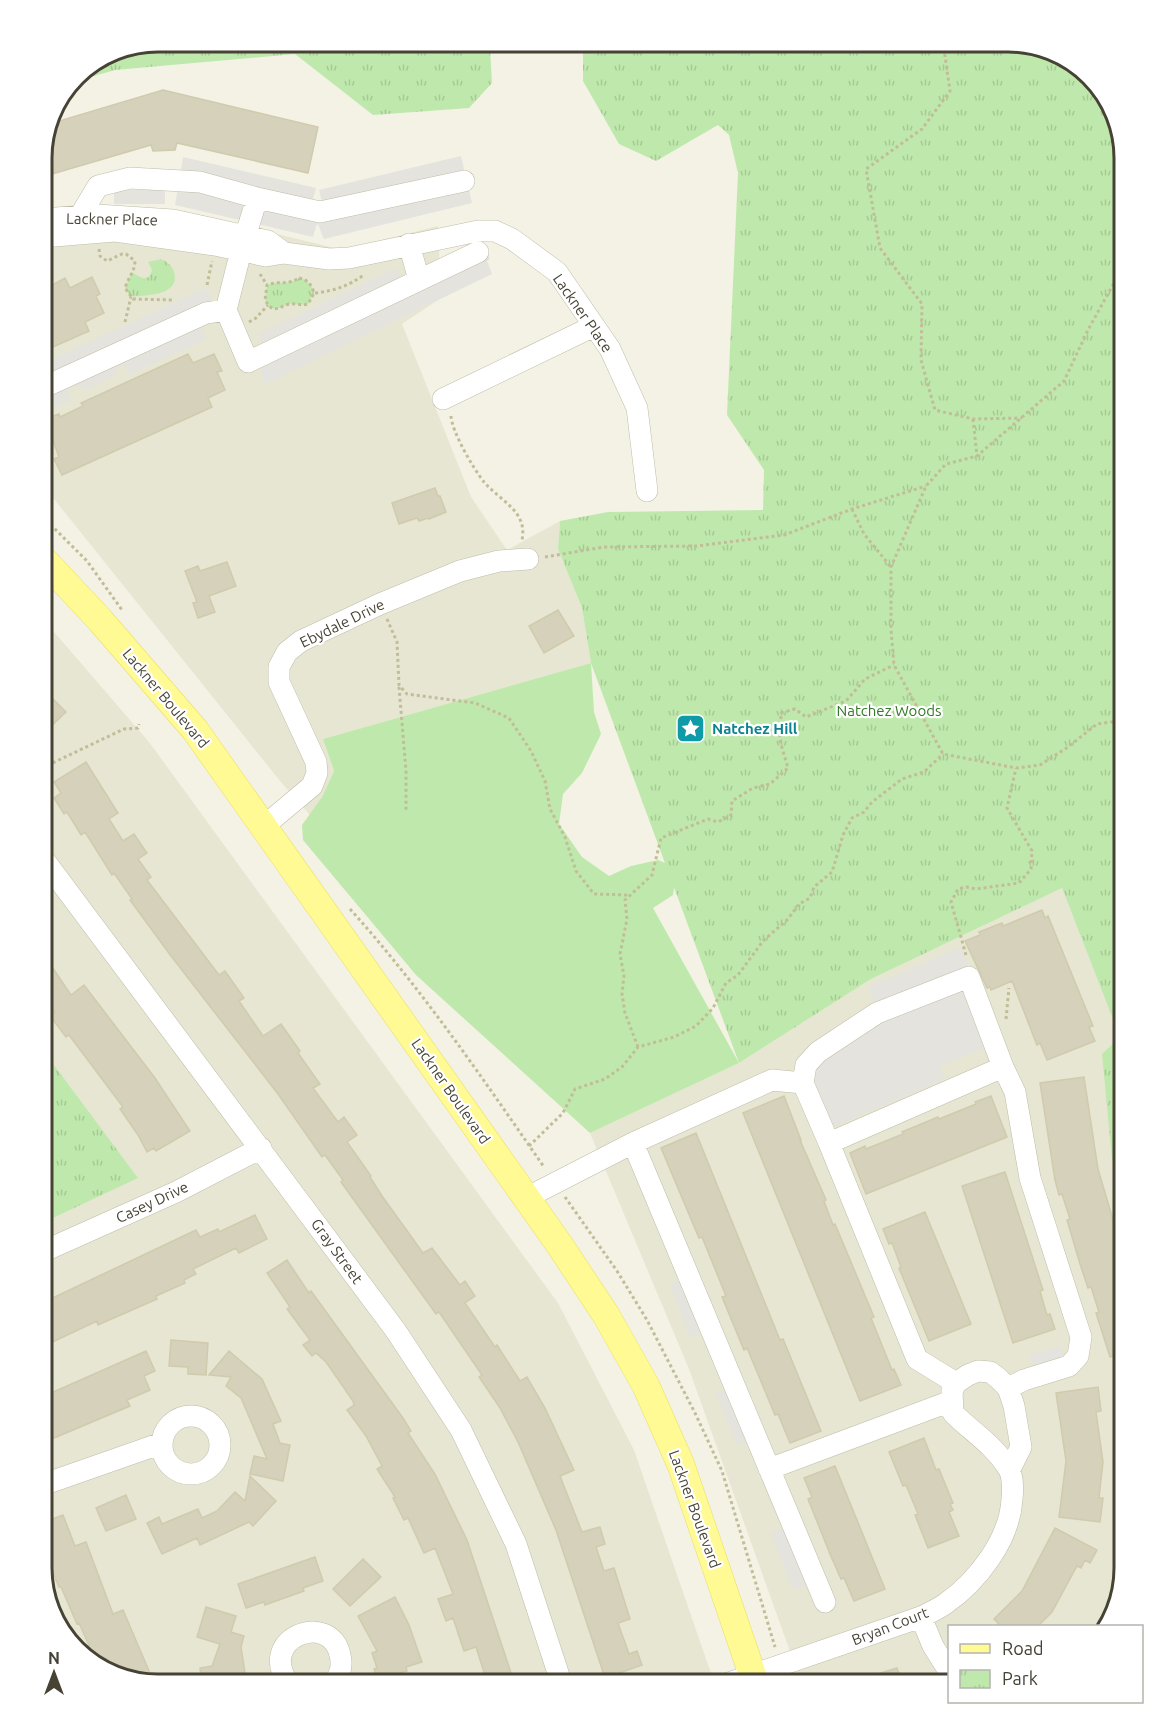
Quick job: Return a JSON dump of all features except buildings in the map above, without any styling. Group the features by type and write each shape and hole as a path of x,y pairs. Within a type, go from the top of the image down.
{"main road":[{"name":"Lackner Boulevard","path":"53,569 100,620 195,730 526,1198 606,1315 646,1386 681,1465 753,1674"}],"street":[{"path":"86,228 98,186 130,178 200,182 320,212 464,181"},
{"path":"257,198 226,310 248,362 478,252"},
{"name":"Lackner Place","path":"53,221 86,228 215,244 243,243 266,256 284,253 329,259 349,258 478,231 495,231 512,239 556,272 610,349 637,408 647,491"},
{"name":"Lackner Place","path":"53,235 86,228"},
{"path":"409,244 418,280"},
{"path":"53,383 206,313 226,310"},
{"path":"448,396 594,326"},
{"name":"Ebydale Drive","path":"264,826 312,786 317,773 316,762 279,682 279,667 287,652 301,641 380,604 460,571 522,559"},
{"name":"Gray Street","path":"52,871 396,1331 461,1430 516,1544 558,1674"},
{"path":"769,1469 954,1392 968,1375 978,1371 990,1372 1008,1388 1024,1380 1069,1366 1078,1356 1081,1337 1030,1178 1015,1092 1003,1067 969,977 877,1013 818,1052 806,1065 802,1083 829,1143 917,1359 954,1392"},
{"path":"829,1143 1003,1067"},
{"path":"526,1198 633,1143 772,1080 802,1083"},
{"path":"633,1143 825,1602"},
{"name":"Casey Drive","path":"52,1247 177,1192 261,1148"},
{"name":"Bryan Court","path":"771,1674 921,1617 945,1604 968,1584 996,1549 1006,1531 1011,1511 1013,1490 1010,1469 1021,1447 1014,1406 1008,1388"},
{"path":"954,1392 953,1413 976,1432 1010,1469"},
{"path":"52,1481 162,1443"},
{"path":"921,1617 933,1646 948,1670"},
{"path":"283,1674 280,1658 288,1643 301,1633 314,1632 324,1634 339,1648 342,1662 339,1674"}],"path":[{"path":"945,53 950,91 922,129 866,169 880,248 922,304 921,360 935,410 973,419 1022,418"},
{"path":"86,228 100,256 107,261 122,254 126,254 135,261 135,268 127,280 126,288 131,297 125,322"},
{"path":"257,270 267,285 265,300 274,309 281,309 288,304 301,306 308,304 314,293 306,280 298,278 291,283 276,282 267,285"},
{"path":"314,293 350,285 370,270"},
{"path":"207,285 209,271"},
{"path":"943,754 894,664 891,628 891,567 926,486 946,464 977,456 1064,381 1114,283"},
{"path":"131,297 173,300"},
{"path":"242,326 256,318 268,305"},
{"path":"448,396 453,427 478,475 515,510 522,523 522,559 569,554 604,547 697,546 784,535 852,508 926,486"},
{"path":"973,419 977,456"},
{"path":"852,508 864,534 891,567"},
{"path":"380,604 397,642 404,724 406,810"},
{"path":"638,1047 625,1013 622,994 624,976 620,954 627,919 625,900 652,875 661,838 708,819 718,822 731,815 732,801 753,788 770,784 788,768 780,741 781,713 795,709 806,717 846,701 865,679 894,664"},
{"path":"399,685 407,694 475,703 509,718 531,751 545,781 550,809 565,837 576,871 594,894 628,895"},
{"path":"943,754 1016,768 1040,765 1097,724 1114,722"},
{"path":"53,763 124,729 138,728 139,724"},
{"path":"529,1146 563,1113 575,1089 605,1079 622,1067 638,1047 674,1037 696,1026 713,1008 726,983 738,975 763,941 788,919 800,904 810,898 814,887 832,872 843,835 852,818 864,812 872,802 902,779 924,772 943,754"},
{"path":"966,955 951,902 958,889 966,887 976,890 1019,883 1031,869 1032,851 1007,808 1016,768"},
{"path":"1005,1027 1009,988"}],"shaded area":[{"path":"461,156 472,203 324,239 318,224 313,237 175,205 183,157 316,188 312,202 322,202 319,190"},
{"path":"165,189 165,204 114,204 114,190"},
{"path":"185,212 343,250 438,226 441,298 402,324 471,497 507,550 560,521 558,549 582,608 591,663 323,739 334,771 322,797 310,815 280,781 53,498 53,213"},
{"path":"483,242 490,259 487,261 492,274 265,384 261,376 264,346 258,334 396,268 402,282"},
{"path":"206,288 211,297 201,327 206,339 129,375 123,362 113,377 87,389 71,385 65,388 71,400 53,409 53,358"},
{"path":"53,630 149,742 558,1303 634,1450 711,1674 152,1674 131,1671 106,1660 94,1653 74,1633 56,1596 52,1568"},
{"path":"1062,888 1114,1019 1112,1159 1114,1165 1114,1582 1111,1596 1098,1625 948,1625 948,1674 798,1674 689,1369 590,1133 739,1063 871,979"},
{"path":"961,947 1001,1042 940,1066 945,1079 831,1128 803,1053 876,1004 868,987"},
{"path":"680,1280 701,1333 690,1337 670,1284"},
{"path":"1061,1346 1064,1357 1032,1366 1029,1355"},
{"path":"727,1389 748,1441 737,1445 716,1393"},
{"path":"784,1528 806,1585 793,1590 771,1533"}],"green space":[{"path":"159,52 490,52 492,83 469,108 373,115 295,54 115,70 92,77 112,63 131,56"},
{"name":"Natchez Woods","path":"583,52 1015,53 1055,63 1078,79 1097,100 1111,131 1114,145 1114,1022 1062,888 871,979 739,1063 591,663 582,608 558,549 560,521 608,512 763,510 764,470 727,415 738,173 729,135 718,125 656,161 619,144 583,81"},
{"path":"161,259 169,264 174,272 175,280 172,286 161,293 131,297 125,288 132,272 141,277 149,277 152,270 148,262"},
{"path":"299,278 312,287 314,293 308,304 289,304 276,309 268,305 265,300 267,285 290,282"},
{"path":"591,663 594,712 601,734 582,773 563,794 559,824 582,857 609,876 631,866 658,860 677,868 673,895 653,908 739,1063 590,1133 416,975 303,840 302,825 322,797 334,771 323,739"},
{"name":"Natchez Woods","path":"1114,1043 1114,1165 1112,1159 1102,1054"},
{"path":"52,1063 138,1178 52,1218"}],"place":[{"name":"Natchez Hill","path":"691,728"}]}
